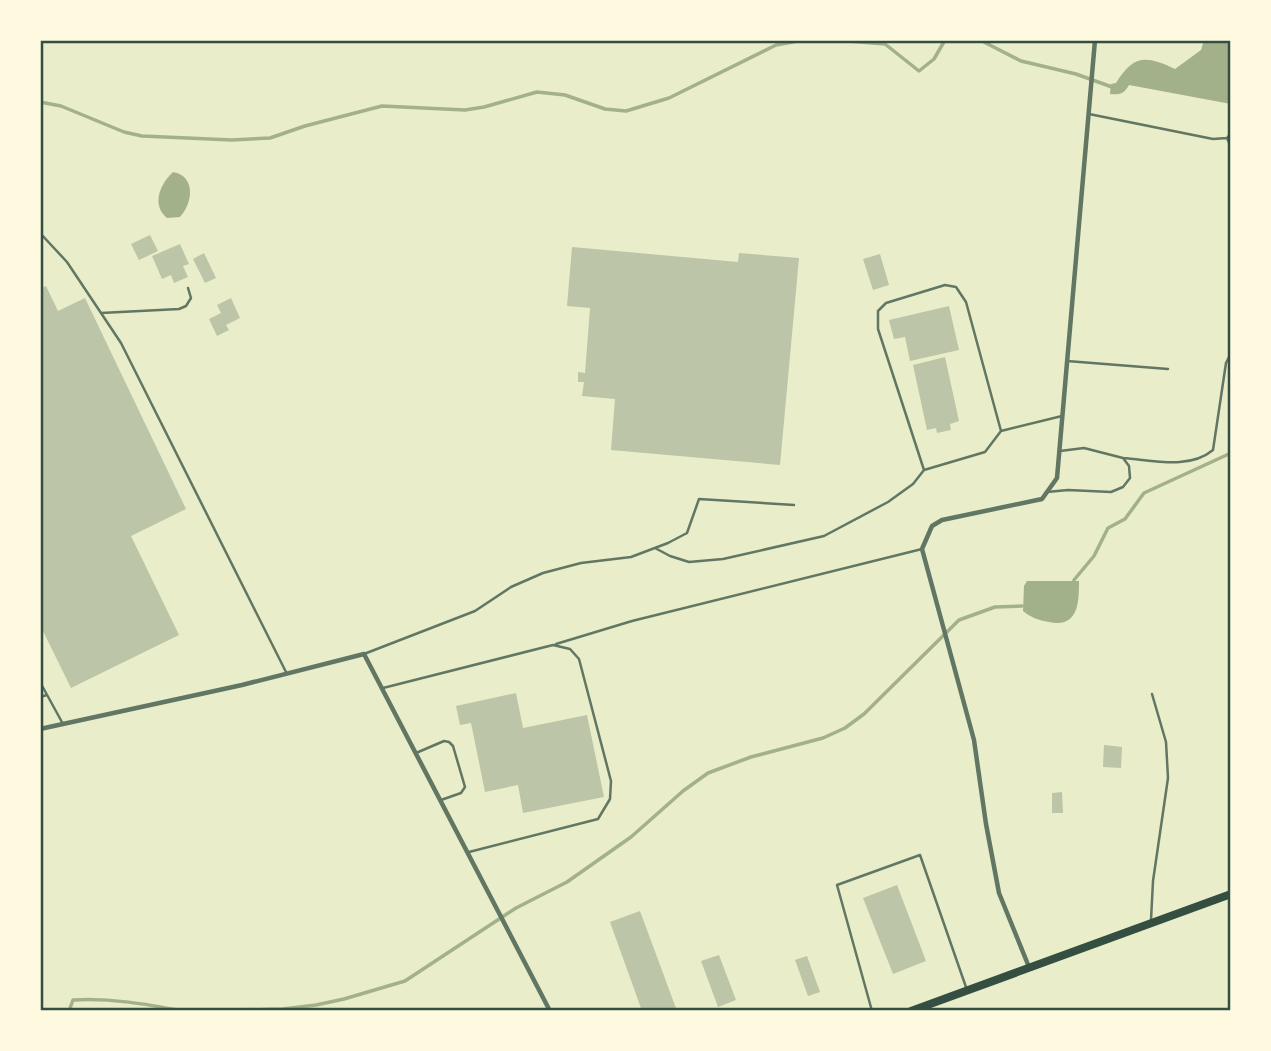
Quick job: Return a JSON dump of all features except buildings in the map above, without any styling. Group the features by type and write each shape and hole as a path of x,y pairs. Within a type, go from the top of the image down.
{"highway":[{"path":"911,1011 1231,894"}],"street":[{"path":"1030,967 999,893 974,740 922,550 932,526 942,520 1042,499 1057,478 1095,40"},
{"path":"40,729 242,685 364,654 550,1011"}],"lane":[{"path":"1089,114 1213,139 1227,138 1231,133"},
{"path":"1227,138 1231,147"},
{"path":"40,233 67,262 121,343 286,672"},
{"path":"924,470 878,328 878,311 886,303 945,285 956,287 967,302 1001,431"},
{"path":"102,313 179,309 186,306 191,298 188,288"},
{"path":"1059,451 1084,448 1124,458 1183,463 1204,457 1213,450 1226,363 1231,353"},
{"path":"1067,361 1168,369"},
{"path":"655,548 689,562 723,559 824,536 888,502 913,484 924,470 985,452 1001,431 1062,416"},
{"path":"1047,492 1111,492 1123,487 1130,478 1129,466 1124,458"},
{"path":"364,654 474,611 511,587 543,573 581,563 631,557 655,548 687,533 699,499 794,505"},
{"path":"382,688 553,645 632,621 922,550"},
{"path":"468,852 598,818 611,799 611,781 579,659 569,649 553,645"},
{"path":"40,681 63,724"},
{"path":"1151,923 1153,881 1168,778 1166,743 1152,694"},
{"path":"40,697 47,695"},
{"path":"416,753 444,741 453,746 465,787 461,793 441,800"},
{"path":"872,1011 837,886 920,855 967,990"}],"shaded area":[{"path":"1204,40 1231,40 1231,104 1129,85 1121,93 1110,94 1111,84 1116,83 1134,63 1141,60 1156,61 1175,69 1201,50"},
{"path":"173,172 186,179 190,198 180,217 167,218 158,201 164,182"},
{"path":"1027,581 1079,581 1077,606 1071,618 1059,623 1049,622 1023,611 1024,586"}],"waterway":[{"path":"40,102 61,106 124,132 142,136 232,140 270,138 382,106 465,110 537,92 565,95 605,109 626,111 669,98 776,45 804,40"},
{"path":"835,40 885,44 919,71 934,59 945,40"},
{"path":"980,40 1021,61 1076,74 1112,87"},
{"path":"1074,580 1094,556 1108,528 1125,519 1144,493 1231,453"},
{"path":"194,1011 283,1009 316,1005 405,981 516,908 567,882 631,837 683,791 708,773 751,757 823,738 845,728 864,714 959,620 995,607 1022,606"},
{"path":"69,1011 73,1000 128,1002 183,1011"}]}
